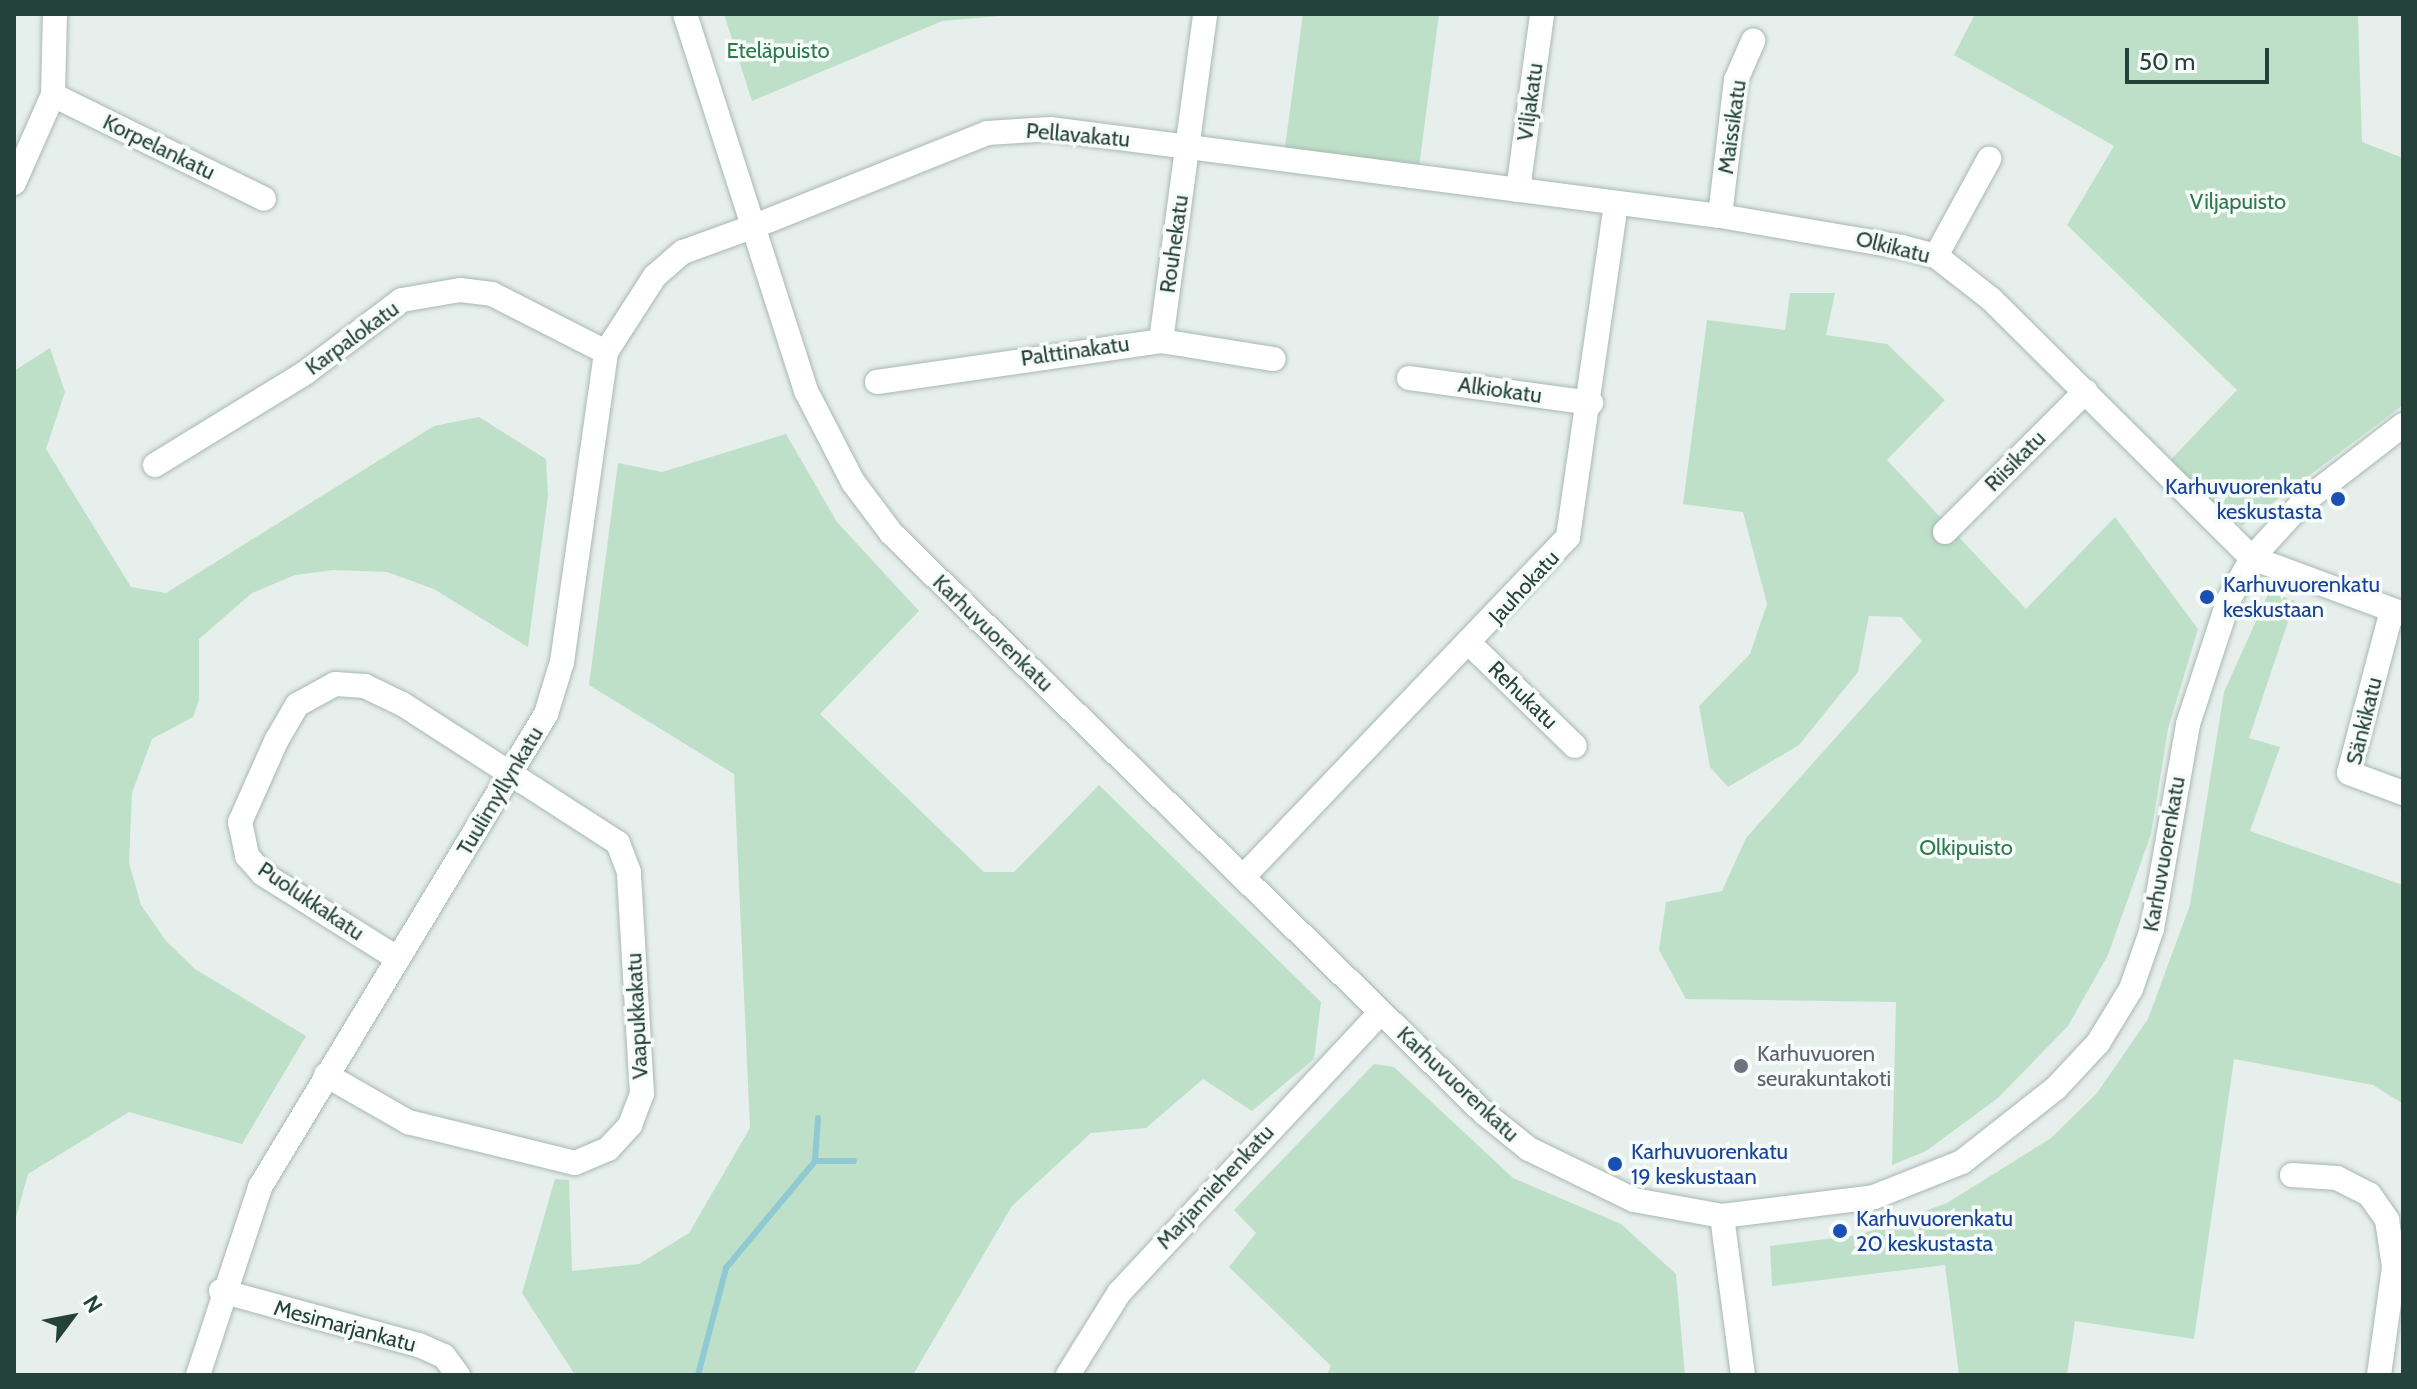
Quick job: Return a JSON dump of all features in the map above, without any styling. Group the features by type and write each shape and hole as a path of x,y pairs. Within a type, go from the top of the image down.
{"street":[{"path":"14,183 53,95 55,14"},
{"name":"Karhuvuorenkatu","path":"685,14 824,433 892,534 1244,876 1380,1013 1529,1149 1634,1200 1722,1216 1874,1197 1962,1162 2012,1129 2098,1043 2131,989 2152,929 2204,657 2252,558 2302,503 2403,425"},
{"name":"Rouhekatu","path":"1161,341 1205,14"},
{"name":"Viljakatu","path":"1518,190 1542,14"},
{"name":"Maissikatu","path":"1720,216 1736,80 1753,41"},
{"name":"Korpelankatu","path":"53,95 264,199"},
{"name":"Pellavakatu","path":"755,226 987,133 1065,130 1418,176"},
{"path":"1936,256 1989,159"},
{"name":"Olkikatu","path":"1418,176 1616,205 1720,216 1936,256 2086,391 2252,558"},
{"name":"Jauhokatu","path":"1244,876 1470,644 1568,537 1591,403 1616,205"},
{"name":"Tuulimyllynkatu","path":"198,1375 221,1291 260,1187 546,714 562,662 606,352 655,276 683,252 755,226"},
{"name":"Karpalokatu","path":"155,465 305,373 402,300 460,290 492,294 606,352"},
{"name":"Palttinakatu","path":"877,382 1161,341 1274,359"},
{"name":"Alkiokatu","path":"1409,378 1591,403"},
{"name":"Riisikatu","path":"1945,532 2086,391"},
{"path":"2252,558 2397,614"},
{"name":"Sänkikatu","path":"2397,614 2349,773 2403,793"},
{"name":"Rehukatu","path":"1470,644 1575,746"},
{"name":"Puolukkakatu","path":"397,958 263,874 247,856 240,822 297,705 335,684 365,686 512,772"},
{"name":"Vaapukkakatu","path":"326,1075 408,1122 575,1163 608,1149 630,1125 642,1094 629,872 601,827 512,772"},
{"name":"Marjamiehenkatu","path":"1068,1375 1119,1293 1380,1013"},
{"path":"2292,1175 2337,1178 2369,1194 2387,1220 2394,1267 2379,1375"},
{"path":"1722,1216 1743,1375"},
{"name":"Mesimarjankatu","path":"221,1291 419,1345 444,1356 458,1375"}],"green space":[{"name":"Eteläpuisto","path":"724,14 1024,14 942,21 752,101"},
{"path":"1303,14 1439,14 1419,167 1285,147"},
{"name":"Viljapuisto","path":"1975,14 2358,14 2362,142 2403,158 2403,405 2242,526 2161,470 2237,390 2067,225 2114,146 1954,55"},
{"name":"Olkipuisto","path":"1790,293 1835,293 1826,335 1887,344 1945,400 1887,460 2026,609 2115,517 2198,629 2168,729 2151,834 2108,955 2068,1026 1998,1098 1926,1151 1892,1165 1896,1002 1686,999 1659,950 1666,902 1722,891 1746,838 1922,641 1901,617 1869,616 1858,672 1799,745 1728,787 1710,767 1699,706 1750,654 1767,604 1743,512 1683,504 1707,320 1785,330"},
{"path":"50,348 65,392 46,449 131,587 166,593 434,426 479,417 546,459 548,496 528,647 434,589 387,572 333,570 295,575 252,593 199,639 199,700 193,717 152,739 132,793 129,863 141,905 166,941 195,969 306,1036 242,1144 129,1112 28,1174 14,1225 14,371"},
{"path":"786,434 837,522 919,611 820,714 984,872 1014,872 1099,785 1321,1002 1314,1059 1252,1111 1203,1079 1146,1128 1091,1133 1012,1206 913,1375 575,1375 522,1293 555,1179 569,1180 572,1271 639,1264 689,1233 750,1128 734,774 589,685 618,463 662,472"},
{"path":"2269,592 2295,601 2249,738 2280,747 2250,831 2403,885 2403,1104 2373,1085 2234,1059 2194,1339 2075,1321 2067,1375 1959,1375 1945,1265 1772,1286 1770,1246 1859,1235 1947,1203 2051,1138 2097,1093 2148,1019 2190,905 2224,692"},
{"path":"1374,1064 1394,1067 1513,1178 1621,1224 1676,1274 1685,1375 1327,1375 1331,1366 1229,1267 1256,1233 1234,1210"}],"waterway":[{"path":"698,1375 726,1268 815,1161 818,1118"},
{"path":"815,1161 854,1161"}],"place":[{"name":"Karhuvuorenkatu keskustasta","path":"2338,499"},
{"name":"Karhuvuorenkatu keskustaan","path":"2207,597"},
{"name":"Karhuvuoren seurakuntakoti","path":"1741,1066"},
{"name":"Karhuvuorenkatu 19 keskustaan","path":"1615,1164"},
{"name":"Karhuvuorenkatu 20 keskustasta","path":"1840,1231"}]}
